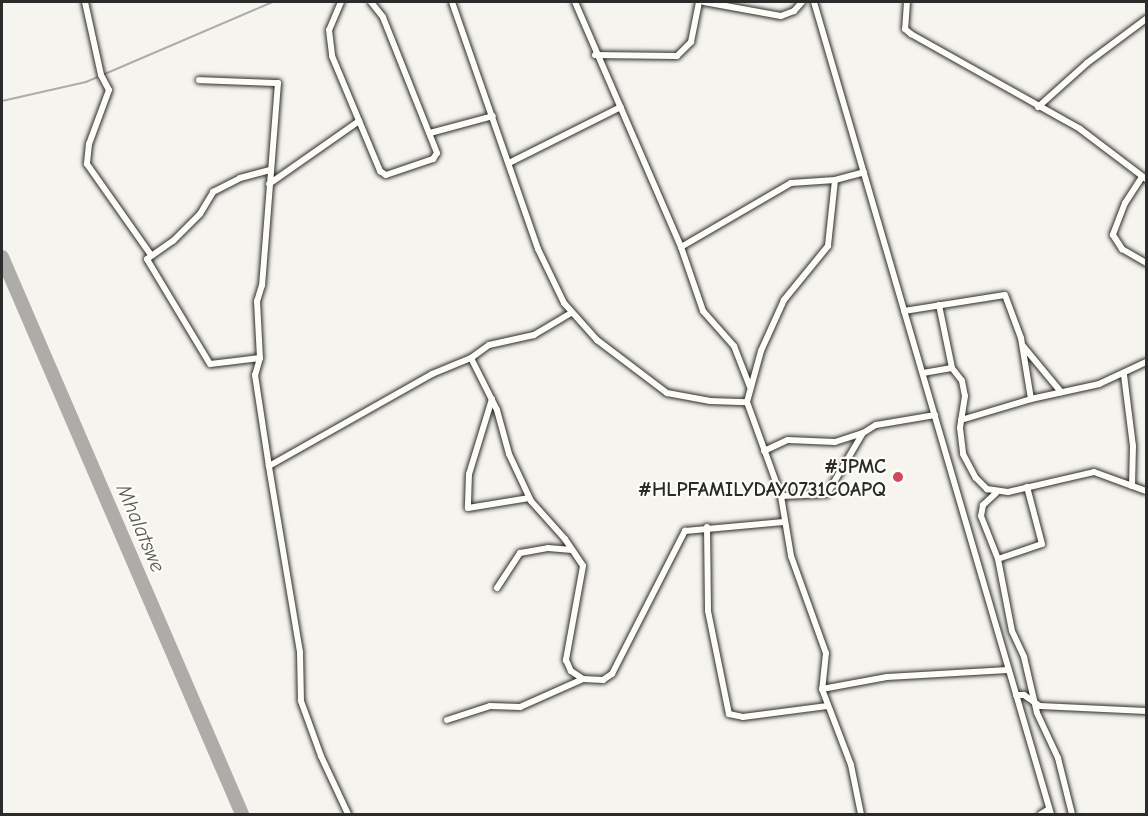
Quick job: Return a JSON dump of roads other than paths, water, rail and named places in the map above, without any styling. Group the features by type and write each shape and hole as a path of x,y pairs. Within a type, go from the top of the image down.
{"street":[{"path":"85,2 101,75 109,90 89,144 87,164 151,255"},
{"path":"341,2 328,40 380,171 386,176 436,157 430,133 383,17 371,2"},
{"path":"452,2 538,249 571,313 640,376 667,393 710,401 747,402"},
{"path":"575,2 681,247 703,311 734,346 743,362 751,391"},
{"path":"596,55 677,56 691,42 702,2 781,16 794,11 802,2"},
{"path":"813,2 1050,812 1041,814"},
{"path":"907,2 905,29 911,34 1080,129 1144,178 1125,203 1113,235 1122,249 1146,263"},
{"path":"1038,107 1146,19"},
{"path":"199,80 277,81 262,285 257,302 260,358 255,375 300,652 301,700 321,756 348,814"},
{"path":"509,163 621,107"},
{"path":"430,133 493,116"},
{"path":"269,184 359,121"},
{"path":"260,358 210,364 147,263 151,255 173,242 200,214 213,192 240,178 269,170"},
{"path":"681,247 791,183 835,180 864,171"},
{"path":"835,180 828,246 784,300 761,351 747,402 781,496 791,556 826,653 822,689 826,706 851,765 861,814"},
{"path":"904,311 1005,295 1022,344 1031,399"},
{"path":"939,305 952,368 964,389 961,420 963,454 981,484 996,493"},
{"path":"269,466 432,374 471,358 489,345 534,335 571,313"},
{"path":"1022,344 1060,392"},
{"path":"471,358 492,399 509,454 529,498 572,550 584,573 566,660 571,671 583,679"},
{"path":"961,420 1124,375 1146,362"},
{"path":"923,373 952,368"},
{"path":"1124,375 1133,446 1132,486"},
{"path":"492,399 469,474 468,508 529,498"},
{"path":"764,451 788,440 835,442 862,433 876,425 935,415"},
{"path":"781,496 827,494 862,433"},
{"path":"1072,814 1058,758 1035,703 1024,657 1012,631 998,560 981,510 996,493 1094,472 1146,491"},
{"path":"998,560 1042,544 1028,487"},
{"path":"447,720 490,706 520,707 583,679 603,680 612,674 677,541 685,531 707,527 784,522"},
{"path":"707,527 708,611 729,714 743,717 826,706"},
{"path":"497,588 520,553 572,550"},
{"path":"822,689 887,677 1008,670"},
{"path":"1016,695 1024,695 1035,703 1072,710 1146,711"}],"waterway":[{"path":"2,101 86,82 273,2"},
{"name":"Mhalatswe","path":"2,257 242,814"}],"place":[{"name":"#JPMC #HLPFAMILYDAY0731COAPQ","path":"898,477"}]}
